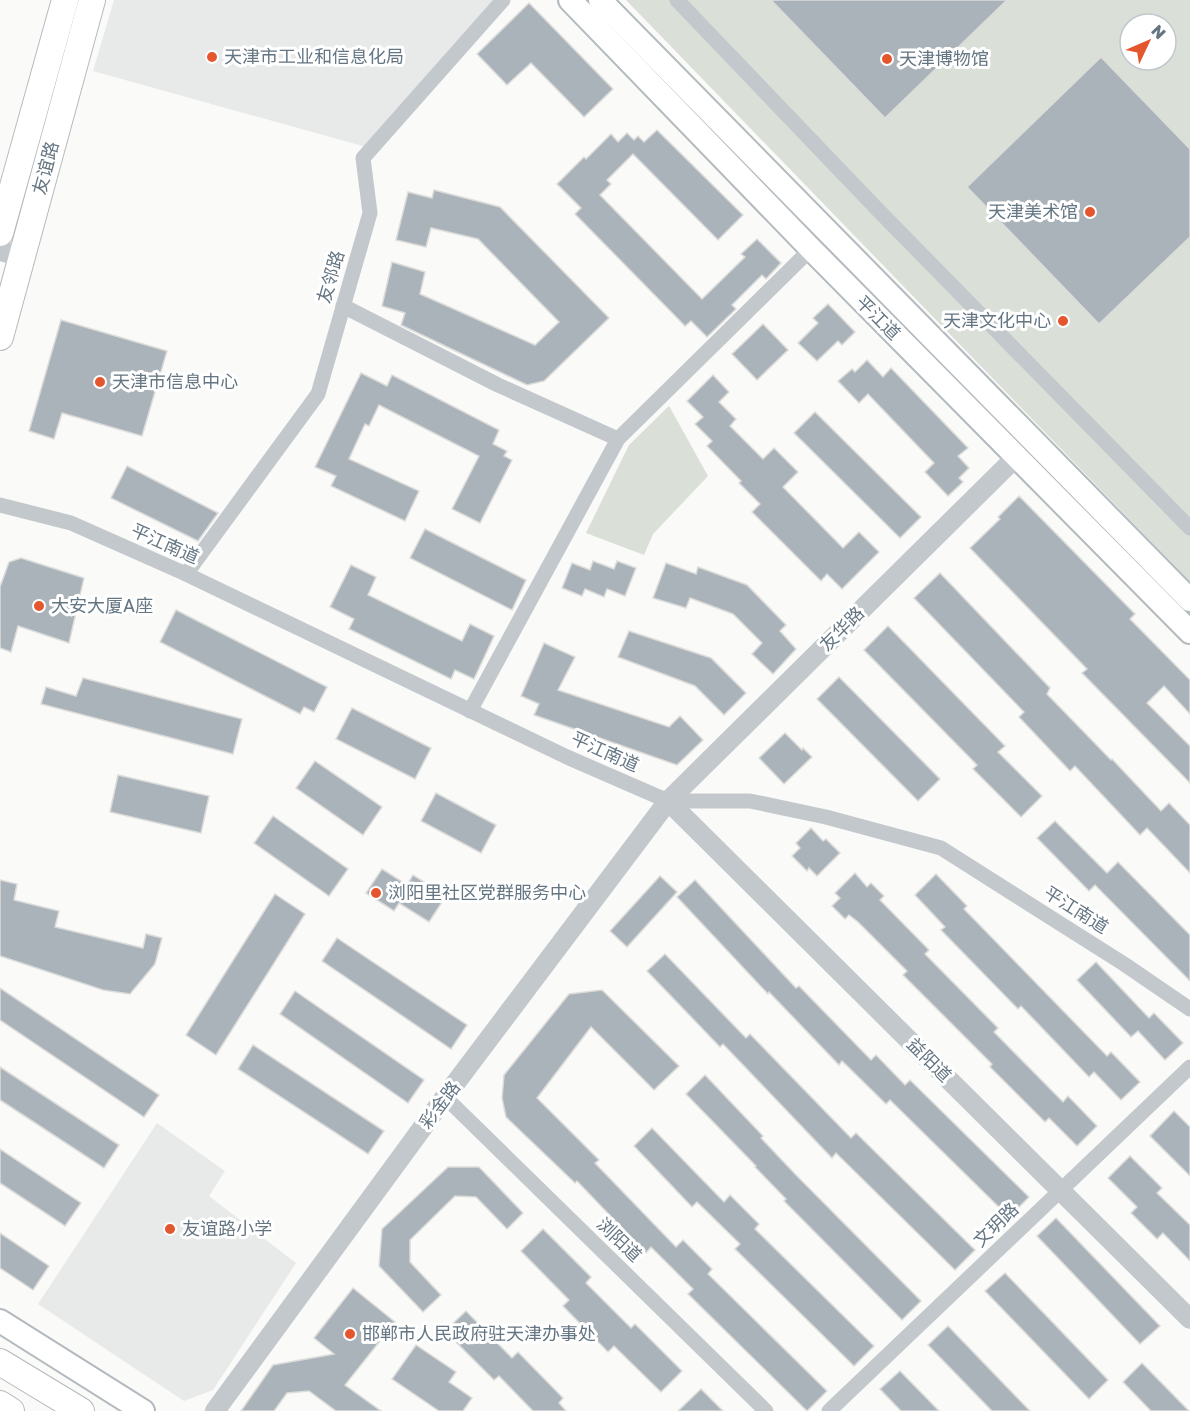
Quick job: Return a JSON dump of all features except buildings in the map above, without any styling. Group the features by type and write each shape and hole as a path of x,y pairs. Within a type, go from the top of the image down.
{"main road":[{"name":"友谊路","path":"0,236 65,0"},
{"name":"友谊路","path":"0,337 16,251 92,0"},
{"name":"平江道","path":"570,0 811,249 1190,632"},
{"name":"平江道","path":"600,0 1190,600"},
{"path":"0,1321 143,1411"},
{"path":"0,1362 81,1411"},
{"path":"0,1404 11,1411"}],"street":[{"name":"友邻路","path":"186,574 318,394 370,213 363,158 503,0"},
{"path":"678,0 878,210 1190,528"},
{"path":"0,236 16,251"},
{"path":"470,711 618,439 811,249"},
{"path":"343,306 498,386 618,439"},
{"name":"友华路","path":"668,801 1016,457"},
{"name":"平江南道","path":"0,505 71,523 186,574 470,711 668,801 750,801 837,819 941,848 1124,964 1190,1009"},
{"name":"彩金路","path":"215,1411 445,1097 668,801"},
{"name":"益阳道","path":"668,801 1190,1319"},
{"name":"文玥路","path":"829,1411 1190,1066"},
{"name":"浏阳道","path":"445,1097 766,1411"}],"shaded area":[{"path":"114,0 494,0 366,147 93,71"},
{"name":"天津文化中心","path":"626,0 1190,0 1190,582"},
{"path":"669,406 708,476 653,534 644,555 586,533 629,445"},
{"name":"友谊路小学","path":"157,1123 225,1171 209,1196 296,1263 213,1390 184,1401 38,1304"}],"place":[{"name":"天津市工业和信息化局","path":"212,57"},
{"name":"天津博物馆","path":"887,59"},
{"name":"天津美术馆","path":"1090,212"},
{"name":"天津文化中心","path":"1063,321"},
{"name":"天津市信息中心","path":"100,382"},
{"name":"大安大厦A座","path":"39,606"},
{"name":"浏阳里社区党群服务中心","path":"376,893"},
{"name":"友谊路小学","path":"170,1229"},
{"name":"邯郸市人民政府驻天津办事处","path":"350,1334"}]}
